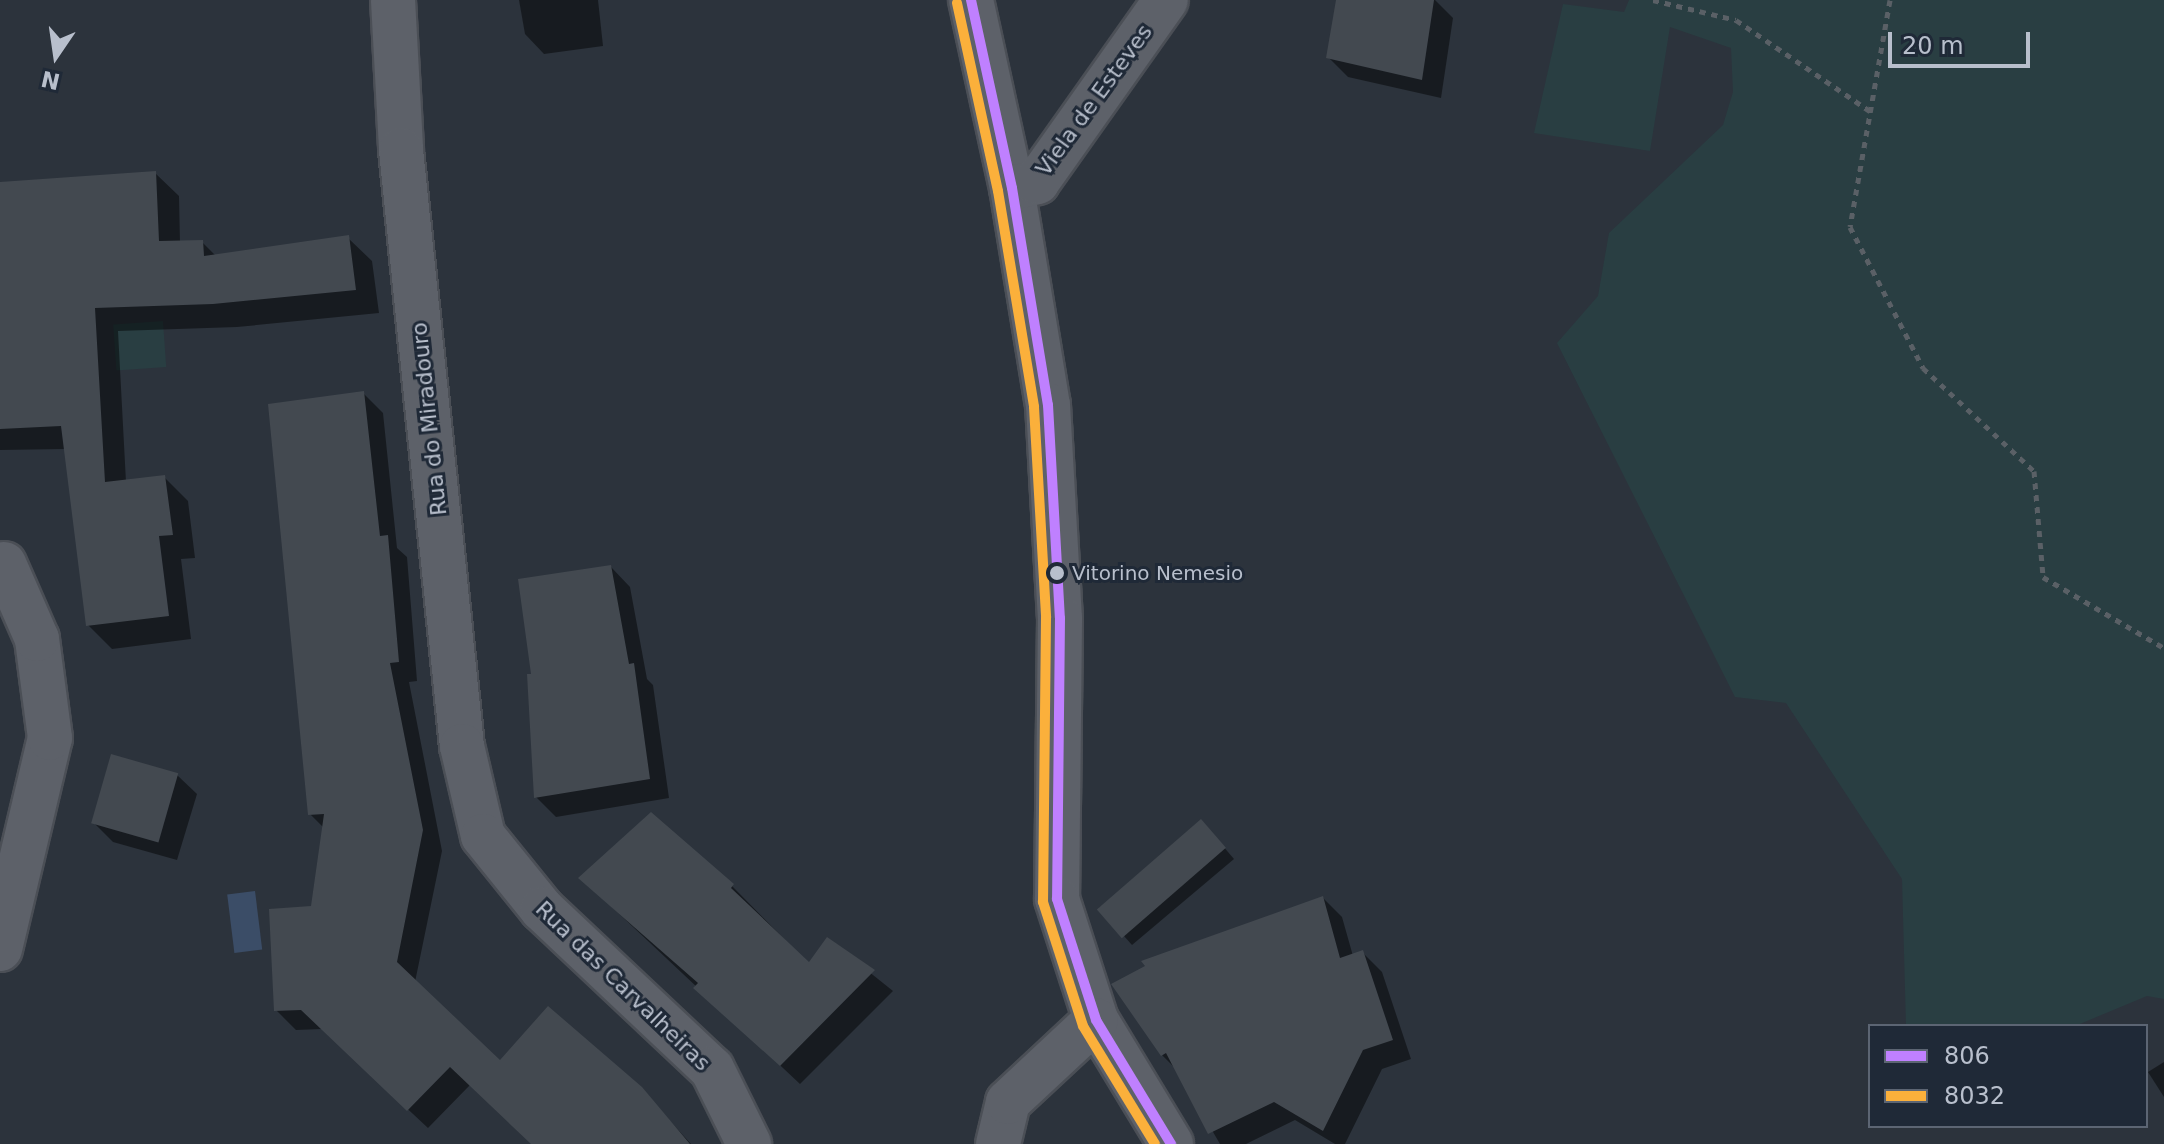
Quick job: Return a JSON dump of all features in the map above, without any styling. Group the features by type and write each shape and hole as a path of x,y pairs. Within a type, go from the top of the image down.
{"street":[{"name":"Rua do Miradouro","path":"393,0 401,150 462,746 483,836"},
{"path":"971,0 1012,188 1048,405 1060,618 1057,899 1096,1020 1171,1144"},
{"name":"Viela de Esteves","path":"1012,188 1037,182 1166,0"},
{"path":"0,949 50,738 37,639 4,564"},
{"name":"Rua das Carvalheiras","path":"483,836 542,909 712,1069 749,1144"},
{"path":"998,1144 1008,1102 1096,1020"}],"path":[{"path":"1653,0 1736,20 1870,111"},
{"path":"1890,0 1850,227 1923,368 2034,471 2043,577 2164,648"}],"green space":[{"path":"1629,0 2164,0 2164,999 2147,996 2080,1024 1906,1024 1902,879 1786,703 1735,697 1557,343 1598,296 1609,233 1723,125 1733,92 1731,48 1670,27 1650,151 1534,133 1563,4 1624,12"},
{"path":"163,321 166,367 116,370 113,324"}],"water":[{"path":"255,891 262,950 234,953 227,894"}],"building":[{"path":"1336,0 1434,0 1422,80 1326,58"},
{"path":"156,171 159,241 203,240 204,256 349,235 356,290 213,304 95,308 105,482 165,475 173,535 159,536 169,616 86,626 61,426 0,429 0,182"},
{"path":"364,391 380,536 388,535 399,662 390,663 423,830 397,962 500,1060 548,1006 642,1087 690,1144 531,1144 450,1067 407,1111 301,1010 274,1011 269,909 311,906 324,814 308,815 268,404"},
{"path":"611,565 629,664 634,663 650,779 534,798 527,674 531,674 518,579"},
{"path":"111,754 178,773 158,843 91,823"},
{"path":"651,812 734,884 731,888 809,962 827,937 875,970 780,1066 693,988 698,983 578,878"},
{"path":"1201,819 1226,848 1122,938 1097,910"},
{"path":"1323,896 1340,958 1363,950 1393,1040 1363,1050 1323,1131 1274,1102 1208,1134 1166,1053 1161,1056 1111,984 1145,966 1141,961"}],"transit line":[{"name":"806","path":"971,0 1012,188 1048,405 1060,618 1057,899 1096,1020 1171,1144"},
{"name":"8032","path":"957,3 998,191 1034,407 1046,618 1043,902 1083,1026 1155,1144"}],"place":[{"name":"Vitorino Nemesio","path":"1057,573"}]}
